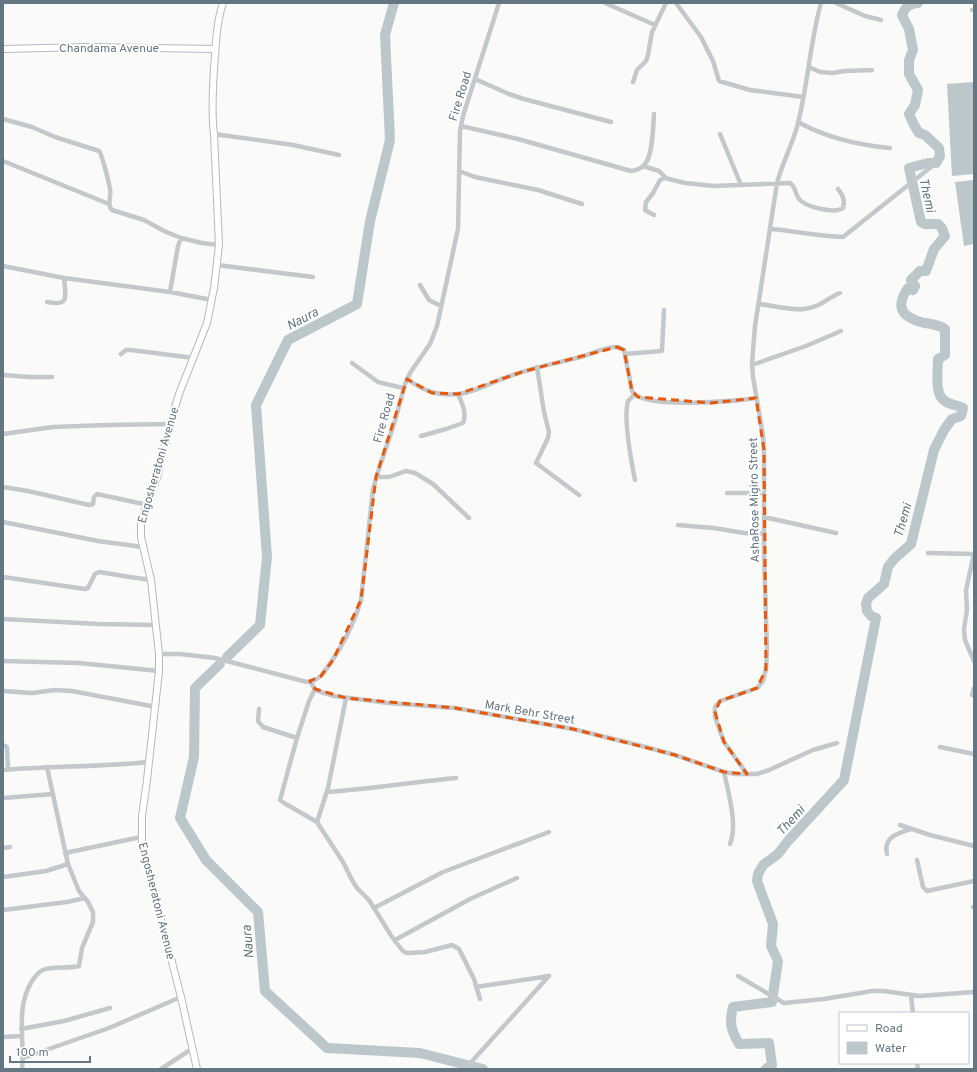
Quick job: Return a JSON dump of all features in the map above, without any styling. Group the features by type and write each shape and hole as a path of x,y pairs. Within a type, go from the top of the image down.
{"street":[{"name":"Engosheratoni Avenue","path":"198,1069 181,997 146,866 141,837 142,816 156,707 159,654 151,580 140,527 159,472 170,424 179,394 207,322 212,300 219,245 212,116 215,49 223,3"},
{"name":"Fire Road","path":"310,682 318,679 326,670 345,638 359,607 364,584 372,500 376,477 395,421 403,388 407,379 434,337 437,326 458,229 458,147 461,126 499,3"},
{"path":"605,3 655,25"},
{"path":"633,82 637,70 646,61 652,32 666,3"},
{"path":"676,3 701,37 713,61 719,81 750,90 803,97"},
{"name":"AshaRose Migiro Street","path":"747,774 724,742 715,717 715,707 720,701 757,688 763,681 766,669 767,649 763,493 764,450 752,364 759,304 777,184 781,169 791,147 798,122 821,3"},
{"path":"836,3 860,14 881,20"},
{"name":"Chandama Avenue","path":"3,49 86,47 215,49"},
{"path":"809,67 820,72 832,73 872,70"},
{"path":"475,79 508,94 611,122"},
{"path":"461,126 518,139 631,171 639,170 649,157 654,114"},
{"path":"3,119 32,127 54,137 99,151 102,156 104,169 111,190 109,208 112,210 144,220 181,238 219,245"},
{"path":"798,122 819,133 836,139 890,148"},
{"path":"214,134 293,145 339,155"},
{"path":"720,134 741,185"},
{"path":"3,161 109,204"},
{"path":"771,229 790,230 821,236 843,237 936,163"},
{"path":"643,166 659,171 666,178"},
{"path":"459,171 475,177 538,190 582,204"},
{"path":"654,215 645,210 645,204 662,178 698,185 731,186 768,183 777,184 787,182 793,185 797,198 807,205 815,208 833,210 840,210 843,208 844,203 842,194 838,189"},
{"path":"170,292 178,246 181,238"},
{"path":"217,265 313,277"},
{"path":"3,266 64,278 170,292 212,300"},
{"path":"47,302 58,305 64,302 64,278"},
{"path":"420,285 429,300 441,306"},
{"path":"759,304 800,310 818,306 829,298 840,293"},
{"path":"625,354 662,351 664,310"},
{"path":"752,364 806,346 841,331"},
{"path":"407,379 423,390 432,393 458,394 469,392 509,376 537,367 611,347 622,348 625,354 634,395"},
{"path":"121,354 126,350 131,350 194,358"},
{"path":"352,363 378,382 403,388"},
{"path":"537,367 544,412 549,432 548,438 536,463 579,495"},
{"path":"3,375 52,377"},
{"path":"422,436 463,423 465,417 464,406 458,394"},
{"path":"634,395 647,400 711,403 756,398"},
{"path":"634,395 628,401 626,412 635,480"},
{"path":"3,434 53,427 170,424"},
{"path":"376,477 388,477 406,470 416,473 433,484 469,518"},
{"path":"3,487 28,491 89,505 93,504 94,497 97,494 148,505"},
{"path":"726,493 763,493"},
{"path":"764,517 836,533"},
{"path":"3,522 143,547"},
{"path":"678,525 764,534"},
{"path":"928,553 974,554 966,590 967,610 964,629 965,640 974,661"},
{"path":"3,577 85,589 88,588 95,574 99,572 151,580"},
{"path":"3,619 99,624 155,625"},
{"path":"159,654 180,654 215,658 310,682 315,689 309,701 297,738 280,800 317,822 343,862 357,888 370,900 402,950 406,953 425,952 452,945 455,946 464,958 480,999"},
{"path":"3,661 79,663 159,672"},
{"path":"972,694 974,688"},
{"name":"Mark Behr Street","path":"315,689 321,692 346,698 418,706 455,708 609,737 675,755 724,772 757,774 813,750 837,743"},
{"path":"3,691 32,693 68,690 156,707"},
{"path":"317,822 327,792 346,698"},
{"path":"259,709 258,721 262,728 297,738"},
{"path":"3,745 7,747 8,750 5,770 47,767 105,766 149,762"},
{"path":"940,747 974,754"},
{"path":"22,1069 23,1058 21,1019 29,986 35,976 41,971 47,969 79,966 82,948 93,917 91,908 73,879 68,864 47,767"},
{"path":"724,772 733,821 732,840 730,844"},
{"path":"327,792 368,789 422,781 456,778"},
{"path":"3,798 53,794"},
{"path":"900,825 974,846"},
{"path":"887,854 886,848 888,842 897,834 911,829"},
{"path":"374,908 443,872 549,832"},
{"path":"65,853 141,837"},
{"path":"3,848 10,847"},
{"path":"917,860 923,887 927,891 974,881"},
{"path":"3,876 46,871 68,864"},
{"path":"395,940 470,899 517,878"},
{"path":"3,910 67,902 84,898"},
{"path":"465,1069 549,976 476,987"},
{"path":"738,976 784,1003 824,999 872,991 884,991 911,996 974,992"},
{"path":"911,996 913,1012"},
{"path":"23,1058 70,1043 109,1028 181,997"},
{"path":"21,1029 110,1008"},
{"path":"3,1037 22,1036"},
{"path":"161,1069 193,1048"}],"highlighted area":[{"path":"617,347 624,350 632,391 638,397 711,403 756,398 764,450 766,669 757,688 720,701 715,712 724,742 747,774 724,772 675,755 573,729 455,708 346,698 315,689 310,681 321,676 333,660 361,600 376,477 407,379 432,393 458,394 525,371"}],"water":[{"path":"974,82 974,174 952,176 947,84"},
{"path":"974,180 974,244 964,246 955,182"}],"waterway":[{"name":"Naura","path":"227,657 260,625 267,557 256,405 288,340 357,304 370,221 390,140 385,35 394,3"},
{"name":"Themi","path":"766,1069 772,1065 769,1043 739,1044 734,1035 731,1022 733,1007 772,1002 778,961 771,946 773,924 757,881 758,874 763,865 778,854 844,780 876,618 871,616 867,611 866,604 868,598 884,584 888,567 894,559 911,544 934,450 944,430 952,419 961,416 963,408 945,401 939,394 937,376 938,359 945,355 945,329 938,325 919,322 909,317 905,314 901,306 908,288 913,290 915,286 911,280 920,271 926,271 934,249 945,236 942,228 938,224 925,224 921,222 909,168 928,163 936,163 940,156 939,148 925,135 919,133 909,114 915,105 918,90 909,74 909,60 913,50 909,29 902,15 908,6 918,3"},
{"name":"Naura","path":"220,664 195,688 194,757 180,818 206,860 258,912 265,991 327,1048 420,1053 483,1069"}]}
